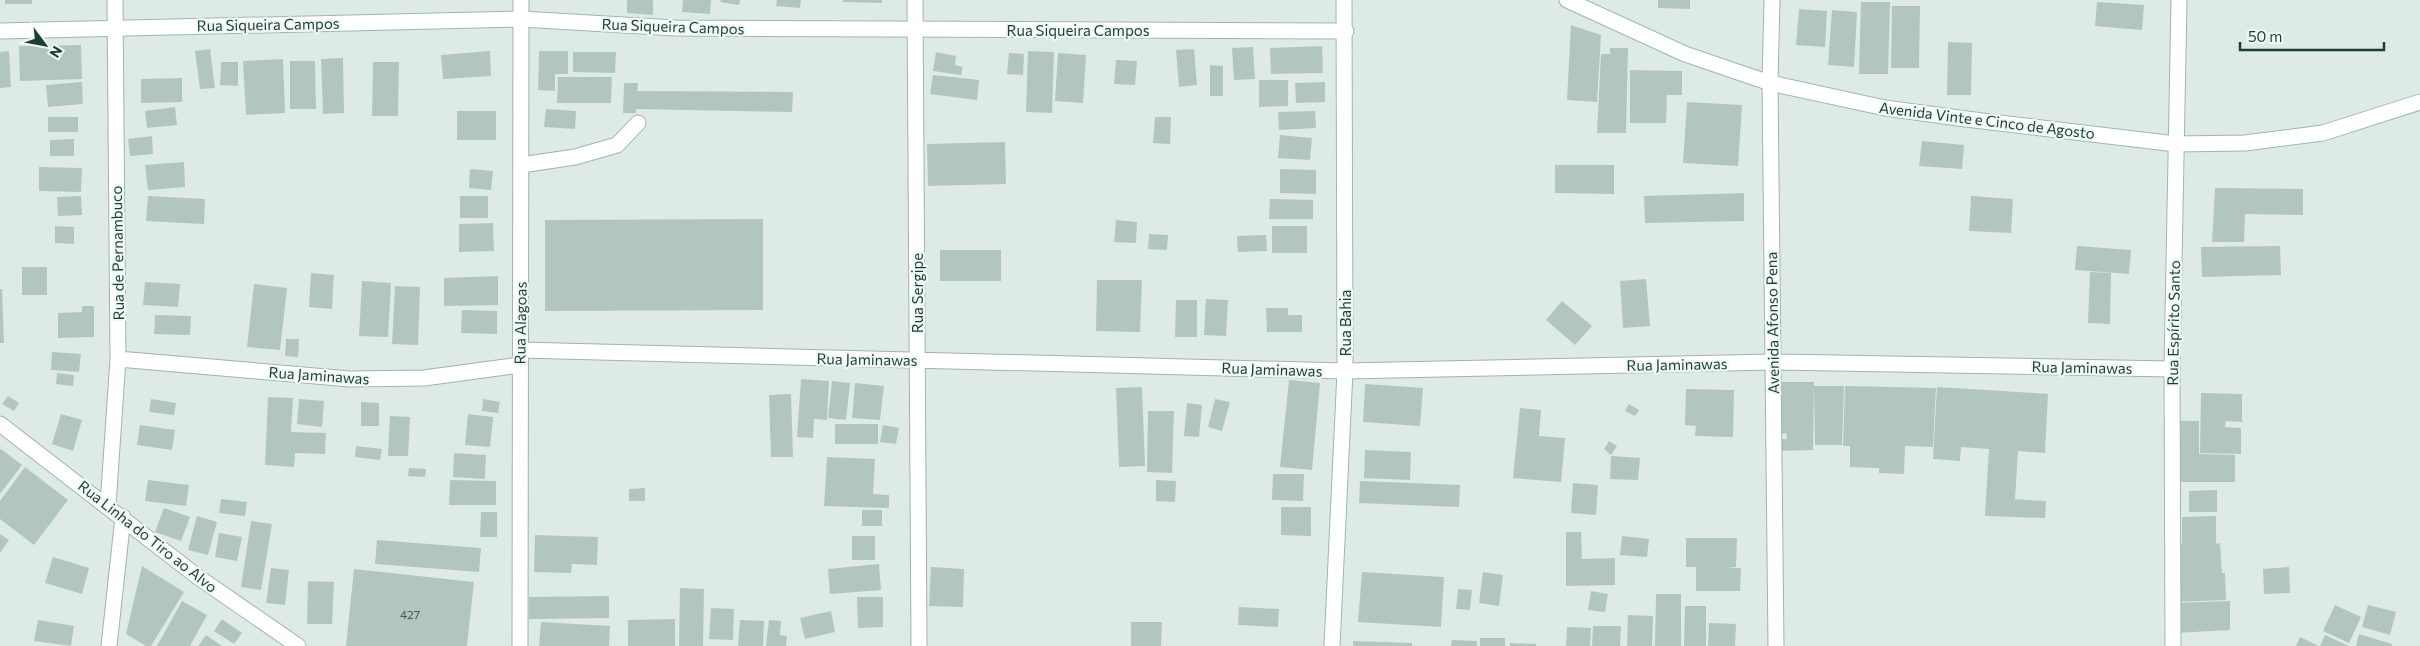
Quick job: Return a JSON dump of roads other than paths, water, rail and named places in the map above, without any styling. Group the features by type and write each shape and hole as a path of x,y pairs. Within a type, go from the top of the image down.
{"street":[{"name":"Rua de Pernambuco","path":"108,506 118,359 115,0"},
{"name":"Rua Alagoas","path":"520,646 521,0"},
{"name":"Rua Sergipe","path":"915,0 916,360 920,536 919,646"},
{"name":"Rua Bahia","path":"1332,646 1345,371 1346,31 1344,0"},
{"name":"Avenida Vinte e Cinco de Agosto","path":"1567,0 1685,54 1770,83 1885,108 2176,144 2245,143 2323,133 2420,102"},
{"name":"Avenida Afonso Pena","path":"1772,0 1770,83 1776,646"},
{"name":"Rua Espírito Santo","path":"2173,646 2172,369 2178,0"},
{"name":"Rua Siqueira Campos","path":"0,31 521,19 674,28 1346,31"},
{"path":"521,165 575,157 617,144 638,123"},
{"name":"Rua Jaminawas","path":"118,359 350,379 424,378 520,358 916,360 1345,371 1772,362 2172,369"},
{"name":"Rua Linha do Tiro ao Alvo","path":"0,424 123,517 198,577 298,646"},
{"path":"109,646 123,517"}]}
